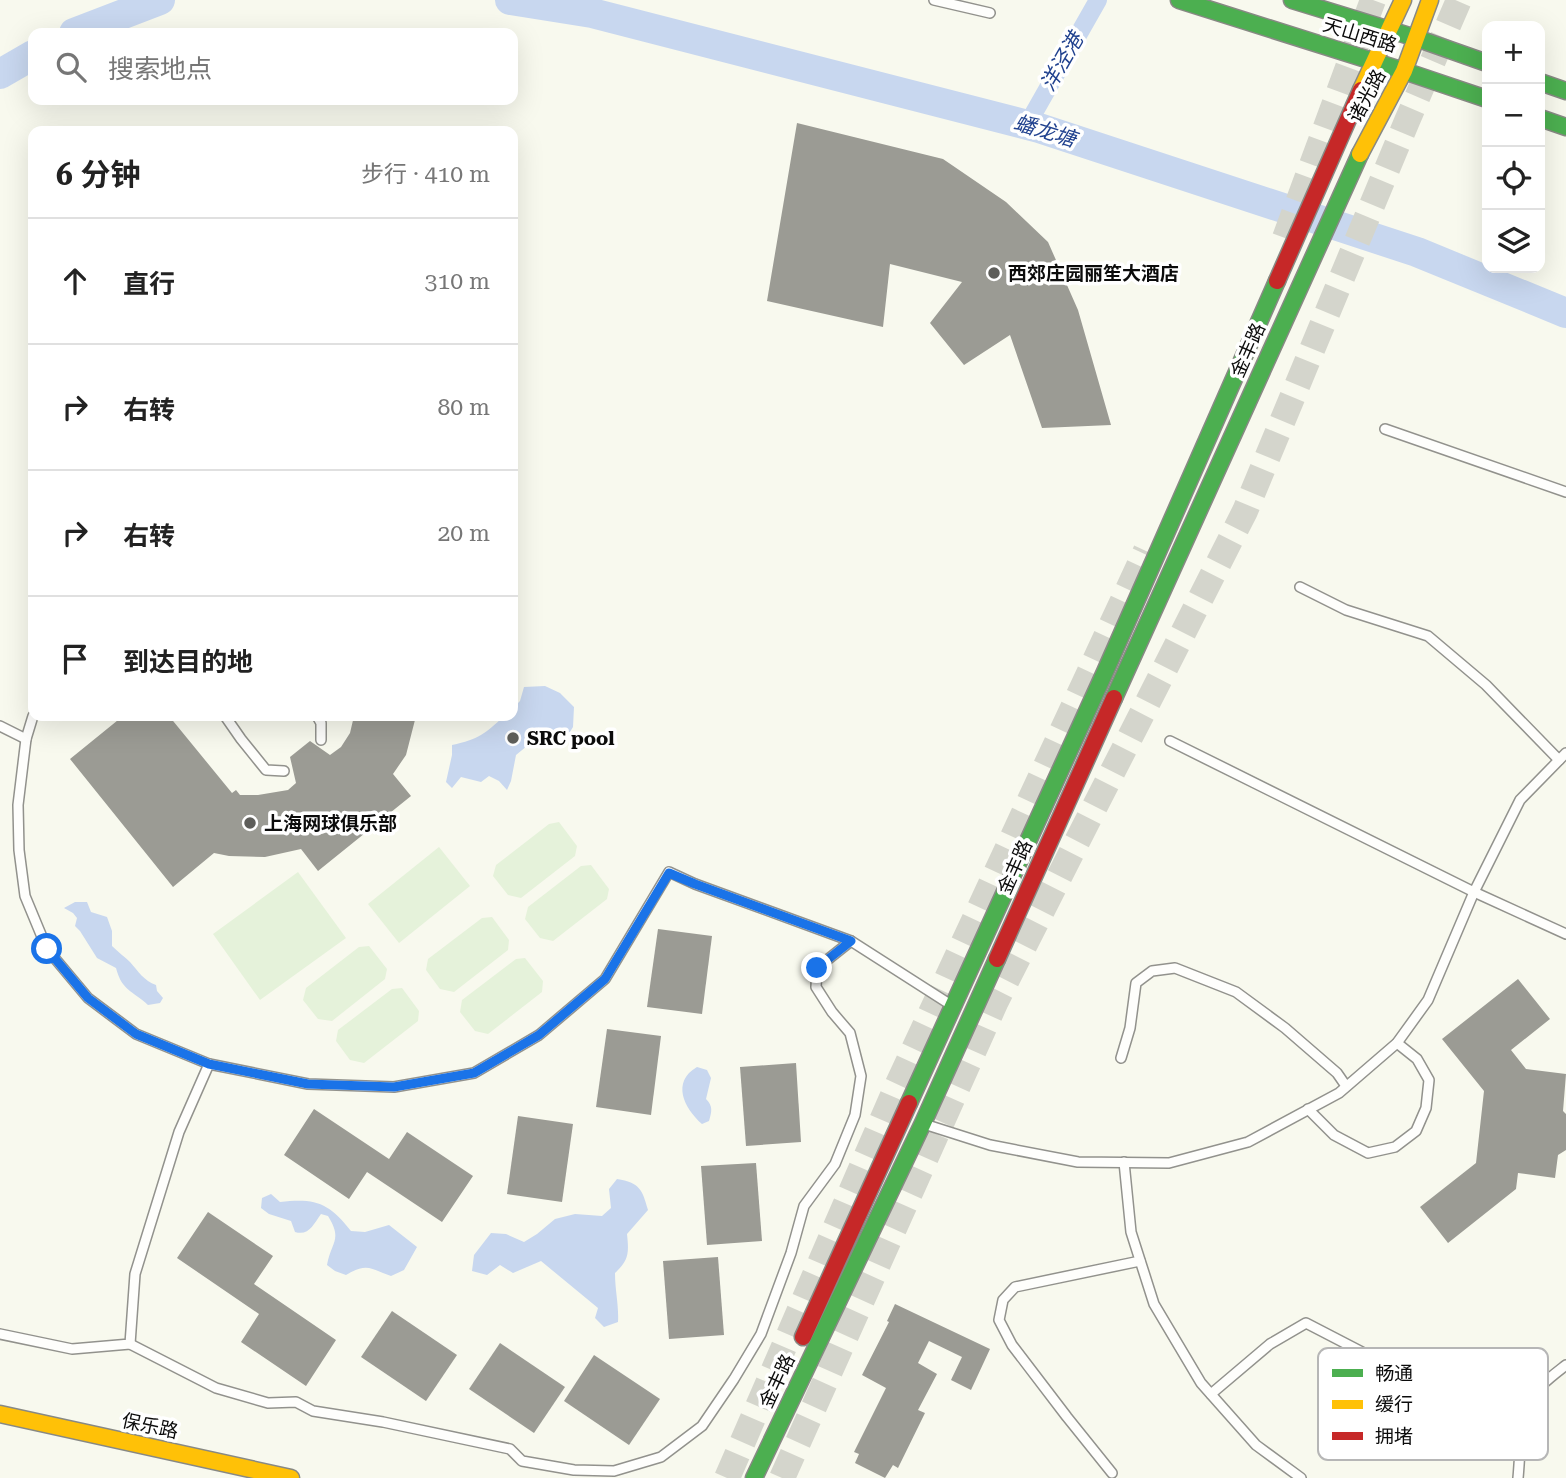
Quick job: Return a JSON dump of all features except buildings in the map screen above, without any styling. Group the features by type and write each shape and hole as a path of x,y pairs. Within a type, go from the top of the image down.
{"main road":[{"name":"天山西路","path":"1180,0 1482,97"},
{"name":"天山西路","path":"1292,0 1482,61"},
{"path":"794,1356 1105,672 1327,164 1403,0"},
{"name":"诸光路","path":"1307,270 1352,170 1404,71 1430,0"},
{"path":"1545,84 1566,91"},
{"path":"1545,119 1566,127"},
{"name":"金丰路","path":"754,1478 923,1123 1307,270"},
{"path":"739,1478 771,1406"},
{"name":"保乐路","path":"0,1414 291,1478"}],"lane":[{"path":"934,0 989,13"},
{"path":"1385,429 1566,492"},
{"path":"923,1123 990,1145 1078,1162 1169,1163 1248,1143 1339,1093 1397,1043 1428,1000 1474,892 1520,800 1562,756 1429,636 1346,610 1300,587"},
{"path":"31,721 26,738 18,805 19,849 25,897 47,949 88,998 136,1034 209,1064 308,1084 394,1087 474,1073 539,1035 605,979 669,873 851,941 970,1018"},
{"path":"228,721 266,770 284,771"},
{"path":"320,721 321,740"},
{"path":"0,726 26,738"},
{"path":"1170,741 1474,892 1566,934"},
{"path":"0,1334 72,1349 130,1344 216,1388 242,1396 268,1403 296,1402 313,1411 383,1422 510,1449 522,1461 574,1470 614,1471 661,1457 702,1426 761,1334 791,1253 804,1206 835,1164 855,1115 861,1076 850,1033 816,987 817,968 851,941"},
{"path":"1121,1058 1130,1028 1136,983 1152,971 1175,968 1236,992 1285,1028 1336,1073 1346,1086"},
{"path":"1308,1110 1334,1135 1368,1153 1395,1147 1416,1131 1426,1108 1429,1080 1417,1059 1397,1043"},
{"path":"130,1344 135,1274 179,1132 209,1064"},
{"path":"1124,1162 1131,1232 1154,1304 1201,1383 1256,1445 1301,1478"},
{"path":"1112,1473 1012,1345 999,1320 1003,1300 1015,1287 1140,1261"},
{"path":"1211,1394 1270,1344 1306,1323 1354,1348"},
{"path":"1548,1380 1566,1365"},
{"path":"1518,1478 1519,1460"}],"green space":[{"path":"559,822 577,846 575,856 521,898 508,895 493,876 496,865 549,824"},
{"path":"439,847 470,886 399,943 368,904"},
{"path":"591,865 609,889 607,899 553,941 540,938 525,919 528,907 581,866"},
{"path":"298,872 346,938 260,1000 213,934"},
{"path":"492,917 509,940 508,950 454,992 440,989 426,970 428,959 482,918"},
{"path":"369,946 387,969 385,979 332,1021 318,1019 303,1000 306,988 359,947"},
{"path":"525,958 543,981 542,992 488,1034 475,1031 460,1012 462,1000 516,959"},
{"path":"402,988 419,1011 418,1021 364,1063 350,1060 336,1041 338,1030 392,989"}],"water":[{"name":"SRC pool","path":"545,686 560,693 574,707 573,727 565,740 554,736 542,741 539,747 527,746 516,755 507,790 499,781 489,776 481,782 461,777 452,788 446,782 452,745 481,735 499,721 518,721 518,703 524,687"},
{"path":"75,902 87,902 91,912 107,917 112,931 112,946 156,985 163,998 160,1003 148,1005 125,986 116,968 97,958 75,926 77,918 64,908"},
{"path":"697,1067 707,1070 711,1078 706,1099 711,1106 711,1114 709,1121 702,1124 686,1103 682,1087 689,1073"},
{"path":"617,1179 639,1188 648,1210 627,1234 627,1256 615,1273 618,1322 604,1327 595,1318 598,1308 541,1261 513,1273 500,1265 487,1275 472,1271 474,1255 491,1233 506,1234 524,1242 555,1219 575,1214 602,1216 611,1208 609,1189"},
{"path":"271,1194 280,1202 303,1201 321,1204 336,1214 351,1231 365,1232 389,1225 417,1247 404,1270 391,1276 364,1268 346,1275 327,1265 335,1241 335,1231 328,1216 321,1214 307,1231 295,1232 291,1221 269,1214 261,1208 262,1198"}],"waterway":[{"name":"蟠龙塘","path":"87,28 160,0"},
{"name":"蟠龙塘","path":"510,0 592,13 1039,128 1417,252 1566,313"},
{"name":"洋泾港","path":"1027,125 1098,0"},
{"name":"蟠龙塘","path":"0,74 28,58"}],"tunnel":[{"path":"1285,238 1373,0"},
{"path":"782,1478 996,1001 1245,511 1459,0"},
{"path":"727,1478 897,1086 1146,551"}],"traffic: fast":[{"path":"1179,0 1482,97"},
{"path":"1292,0 1482,61"},
{"path":"1545,84 1566,91"},
{"path":"1545,120 1566,127"},
{"path":"1114,698 1360,154"},
{"path":"909,1103 1105,672 1277,281"},
{"path":"754,1478 923,1123 997,959"}],"traffic: slow":[{"path":"1361,90 1403,0"},
{"path":"1360,154 1404,71 1430,0"},
{"path":"0,1414 291,1478"}],"traffic: jam":[{"path":"1277,281 1361,90"},
{"path":"997,959 1114,698"},
{"path":"803,1337 909,1103"}],"place":[{"name":"西郊庄园丽笙大酒店","path":"994,273"},
{"name":"SRC pool","path":"513,738"},
{"name":"上海网球俱乐部","path":"250,823"}],"route":[{"path":"47,949 88,998 136,1034 209,1064 308,1084 394,1087 474,1073 539,1035 605,979 669,873 851,941 817,968"}]}
